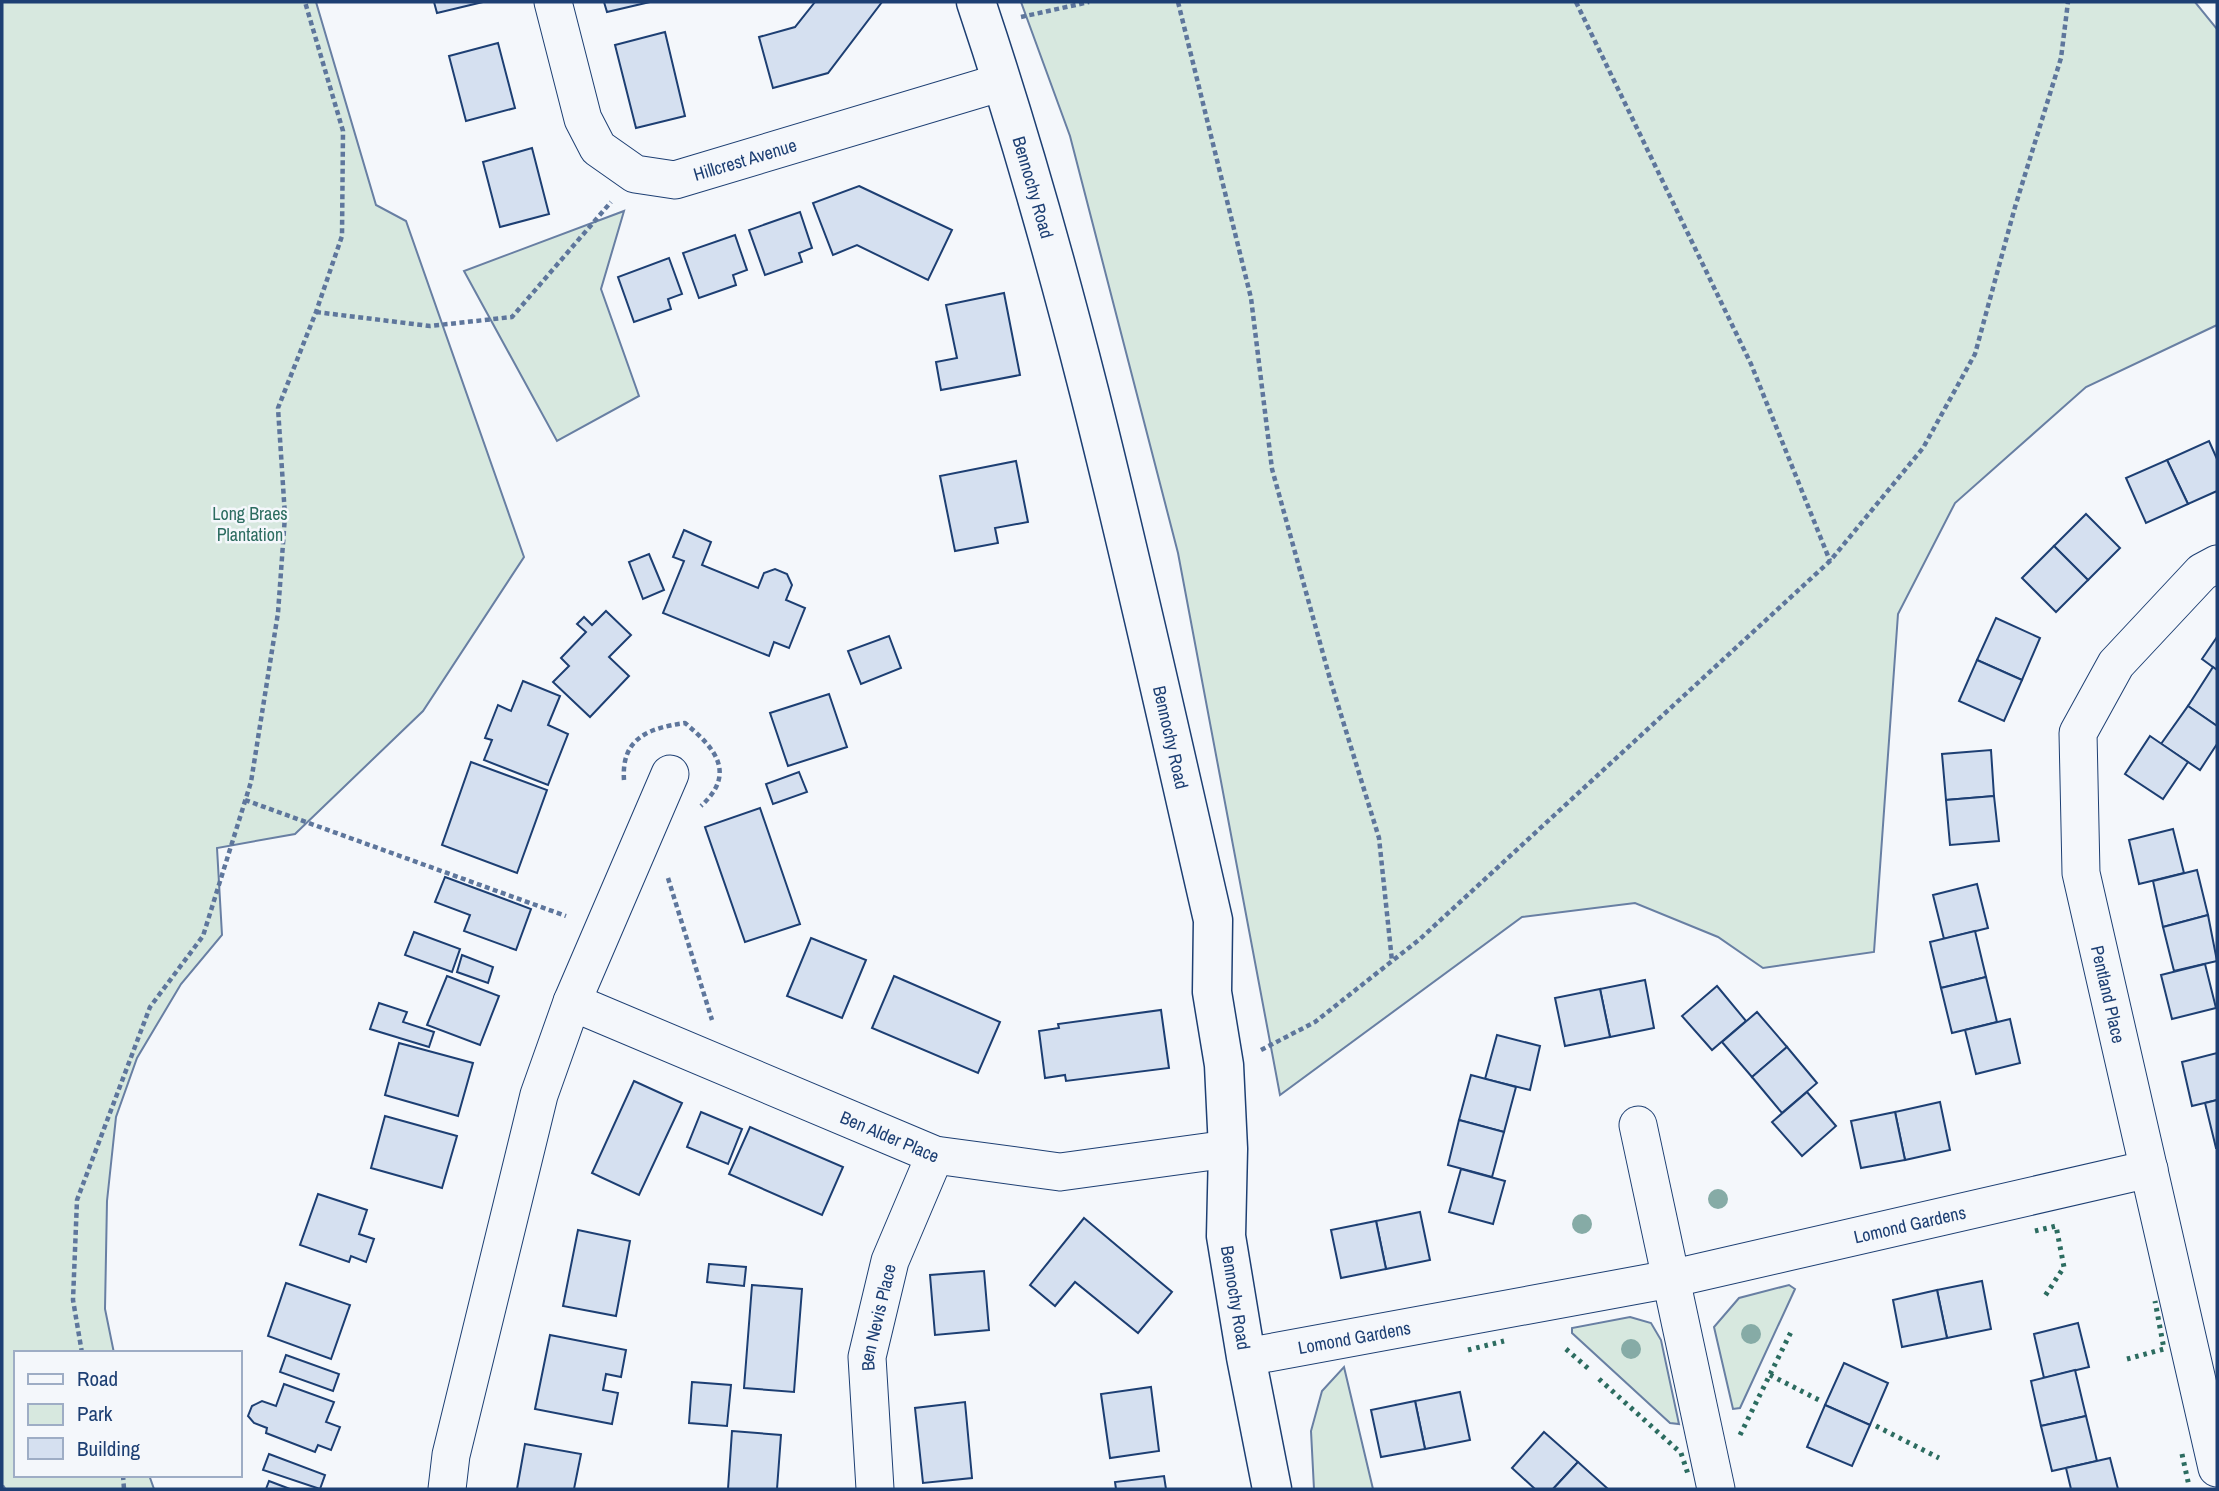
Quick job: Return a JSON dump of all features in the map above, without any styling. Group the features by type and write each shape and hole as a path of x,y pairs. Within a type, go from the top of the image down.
{"street":[{"name":"Hillcrest Avenue","path":"553,2 583,119 598,148 635,174 675,180 1002,82"},
{"name":"Bennochy Road","path":"980,14 1002,82 1109,466 1213,920 1212,992 1224,1065 1228,1149 1226,1236 1272,1489"},
{"name":"Pentland Place","path":"2217,565 2202,572 2116,664 2078,733 2081,873 2217,1468"},
{"path":"447,1489 451,1455 539,1096 572,1002 670,774"},
{"name":"Ben Alder Place","path":"572,1002 935,1155 1060,1172 1228,1149"},
{"path":"1638,1125 1716,1489"},
{"name":"Ben Nevis Place","path":"876,1489 867,1357 890,1261 935,1155"},
{"name":"Lomond Gardens","path":"1246,1357 1670,1279 2149,1169"}],"path":[{"path":"82,1351 73,1300 77,1200 149,1007 203,936 251,782 278,612 285,516 278,408 316,312 342,236 343,131 304,2"},
{"path":"980,14 1089,2"},
{"path":"1178,2 1251,298 1272,468 1330,679 1379,838 1392,962"},
{"path":"1576,2 1751,364 1830,561"},
{"path":"1252,1054 1315,1022 1420,939 1830,561 1923,448 1975,354 2015,207 2061,58 2068,2"},
{"path":"316,312 430,326 512,317 635,174"},
{"path":"626,786 624,776 628,752 644,732 685,723 703,738 717,755 720,776 709,798 696,811"},
{"path":"245,800 574,918"},
{"path":"665,869 715,1027"}],"green space":[{"name":"Long Braes Plantation","path":"2,2 316,2 376,205 406,221 524,557 423,711 295,834 217,848 222,935 181,984 137,1058 116,1117 107,1201 105,1309 114,1351 14,1351 14,1477 150,1477 154,1489 2,1489"},
{"path":"1021,2 2195,2 2217,29 2217,325 2086,387 1955,503 1898,614 1874,952 1763,968 1718,937 1635,903 1522,917 1280,1095 1178,553 1070,136"},
{"path":"624,211 601,289 639,396 557,441 464,271"},
{"path":"1789,1285 1795,1289 1740,1408 1733,1409 1714,1327 1739,1298"},
{"path":"1630,1317 1651,1323 1661,1340 1679,1424 1670,1423 1572,1333 1572,1328"},
{"path":"1344,1367 1373,1489 1314,1489 1311,1431 1322,1391"}],"building":[{"path":"434,2 483,2 437,13"},
{"path":"604,2 650,2 607,12"},
{"path":"815,2 882,2 828,73 773,88 759,37 795,27"},
{"path":"665,32 685,116 636,128 615,45"},
{"path":"498,43 515,108 466,121 449,56"},
{"path":"532,148 549,214 500,227 483,162"},
{"path":"859,186 952,230 928,280 857,245 833,255 813,203"},
{"path":"800,212 812,248 799,253 802,262 765,275 749,230"},
{"path":"735,235 747,270 733,275 736,285 699,298 683,253"},
{"path":"669,258 682,294 668,299 671,309 634,322 618,277"},
{"path":"1004,293 1020,375 941,390 936,362 957,358 946,305"},
{"path":"2209,441 2217,459 2217,491 2188,504 2167,460"},
{"path":"2167,460 2188,504 2146,523 2126,478"},
{"path":"1016,461 1028,522 995,528 998,543 955,551 940,476"},
{"path":"2086,514 2120,548 2088,580 2054,546"},
{"path":"684,530 711,542 702,565 758,588 764,573 775,569 787,574 792,585 786,600 805,608 789,648 774,642 769,656 663,613 684,561 673,557"},
{"path":"2054,546 2088,580 2056,612 2022,578"},
{"path":"649,554 664,590 643,599 629,562"},
{"path":"606,611 631,635 609,657 629,676 590,717 553,682 569,666 561,658 586,632 577,624 584,617 592,625"},
{"path":"1996,618 2040,638 2022,680 1977,660"},
{"path":"889,636 901,668 861,684 848,651"},
{"path":"2217,637 2217,670 2202,659"},
{"path":"1977,660 2022,680 2004,721 1959,701"},
{"path":"2213,667 2217,670 2217,726 2188,706"},
{"path":"523,681 560,696 548,725 568,734 548,785 484,760 492,740 485,738 498,705 511,711"},
{"path":"829,694 847,747 788,766 770,713"},
{"path":"2188,706 2217,726 2217,744 2200,770 2161,744"},
{"path":"2150,736 2188,762 2163,799 2125,774"},
{"path":"1991,750 1994,796 1946,800 1942,754"},
{"path":"471,762 547,790 517,873 442,845"},
{"path":"799,772 807,792 773,804 766,784"},
{"path":"1994,796 1999,841 1950,845 1946,800"},
{"path":"760,808 800,924 745,942 705,827"},
{"path":"2173,829 2184,873 2139,884 2129,840"},
{"path":"2197,870 2208,915 2163,927 2153,881"},
{"path":"445,877 531,909 516,950 464,931 470,915 435,902"},
{"path":"1977,884 1988,928 1944,939 1933,895"},
{"path":"2208,915 2217,961 2174,971 2163,927"},
{"path":"1975,931 1986,977 1941,988 1930,942"},
{"path":"414,932 460,949 452,972 405,955"},
{"path":"811,938 866,960 842,1018 787,996"},
{"path":"462,955 493,967 488,983 457,972"},
{"path":"2205,964 2216,1008 2172,1019 2161,975"},
{"path":"447,976 499,996 480,1045 427,1025"},
{"path":"894,976 1000,1022 978,1073 872,1028"},
{"path":"1986,977 1997,1022 1952,1033 1941,988"},
{"path":"1645,980 1654,1028 1610,1037 1600,989"},
{"path":"1717,986 1746,1021 1712,1050 1682,1016"},
{"path":"1600,989 1610,1037 1565,1046 1555,998"},
{"path":"379,1003 407,1012 403,1022 434,1032 429,1047 370,1029"},
{"path":"1161,1010 1169,1068 1066,1081 1065,1075 1045,1078 1039,1031 1059,1028 1058,1024"},
{"path":"1757,1012 1787,1047 1752,1077 1722,1042"},
{"path":"2010,1019 2020,1063 1976,1074 1965,1030"},
{"path":"1497,1035 1540,1046 1530,1090 1485,1079"},
{"path":"399,1043 473,1063 458,1116 385,1095"},
{"path":"1787,1047 1817,1083 1782,1113 1752,1077"},
{"path":"2217,1053 2217,1100 2192,1106 2182,1062"},
{"path":"1471,1075 1516,1087 1504,1132 1459,1120"},
{"path":"634,1081 682,1103 639,1195 592,1173"},
{"path":"1807,1092 1836,1126 1802,1156 1772,1122"},
{"path":"2217,1100 2217,1148 2216,1148 2205,1103"},
{"path":"1940,1102 1950,1150 1905,1160 1895,1112"},
{"path":"701,1112 742,1129 728,1164 687,1147"},
{"path":"1895,1112 1905,1160 1861,1168 1851,1121"},
{"path":"385,1116 457,1136 442,1188 371,1168"},
{"path":"1459,1120 1504,1132 1492,1177 1448,1165"},
{"path":"750,1127 843,1167 822,1215 729,1174"},
{"path":"1461,1169 1505,1181 1493,1224 1449,1212"},
{"path":"318,1194 367,1210 359,1234 374,1239 366,1262 351,1256 349,1262 300,1245"},
{"path":"1420,1212 1430,1260 1386,1269 1376,1221"},
{"path":"1084,1218 1172,1292 1138,1333 1075,1282 1055,1306 1030,1285"},
{"path":"1376,1221 1386,1269 1341,1278 1331,1230"},
{"path":"578,1230 630,1241 616,1316 563,1306"},
{"path":"709,1264 746,1267 744,1286 707,1282"},
{"path":"984,1271 989,1330 935,1335 930,1275"},
{"path":"1982,1281 1991,1329 1947,1338 1937,1290"},
{"path":"286,1283 350,1305 331,1359 268,1336"},
{"path":"752,1285 802,1289 794,1392 744,1388"},
{"path":"1937,1290 1947,1338 1902,1347 1893,1300"},
{"path":"2078,1323 2089,1367 2044,1378 2034,1334"},
{"path":"550,1335 626,1350 621,1377 606,1374 603,1390 618,1393 612,1424 535,1409"},
{"path":"286,1355 339,1374 333,1391 280,1372"},
{"path":"1844,1363 1888,1383 1870,1425 1825,1405"},
{"path":"2075,1370 2086,1416 2041,1426 2031,1381"},
{"path":"692,1382 731,1385 727,1426 689,1423"},
{"path":"284,1384 334,1402 326,1422 340,1427 331,1450 318,1445 315,1452 266,1433 267,1428 254,1423 248,1416 252,1406 262,1401 276,1406"},
{"path":"1151,1387 1159,1451 1110,1458 1101,1394"},
{"path":"1460,1392 1470,1440 1425,1449 1415,1401"},
{"path":"1415,1401 1425,1449 1381,1457 1371,1410"},
{"path":"965,1402 972,1478 923,1483 915,1408"},
{"path":"1825,1405 1870,1425 1852,1466 1807,1447"},
{"path":"2086,1416 2097,1461 2052,1471 2041,1426"},
{"path":"732,1431 781,1435 777,1489 728,1489"},
{"path":"1544,1432 1578,1462 1553,1489 1535,1489 1512,1468"},
{"path":"525,1444 581,1454 574,1489 517,1489"},
{"path":"269,1454 325,1475 320,1489 263,1470"},
{"path":"2110,1458 2118,1489 2071,1489 2066,1468"},
{"path":"1578,1462 1608,1489 1553,1489"},
{"path":"1164,1476 1166,1489 1116,1489 1115,1482"},
{"path":"269,1481 290,1489 266,1489"}],"hedge":[{"path":"2035,1231 2056,1226 2064,1267 2045,1296"},
{"path":"2127,1359 2164,1349 2155,1301"},
{"path":"1740,1435 1791,1332"},
{"path":"1468,1350 1504,1341"},
{"path":"1566,1349 1590,1370"},
{"path":"1770,1375 1819,1400"},
{"path":"1599,1379 1681,1453 1688,1474"},
{"path":"1876,1426 1939,1458"},
{"path":"2182,1454 2189,1486"}]}
